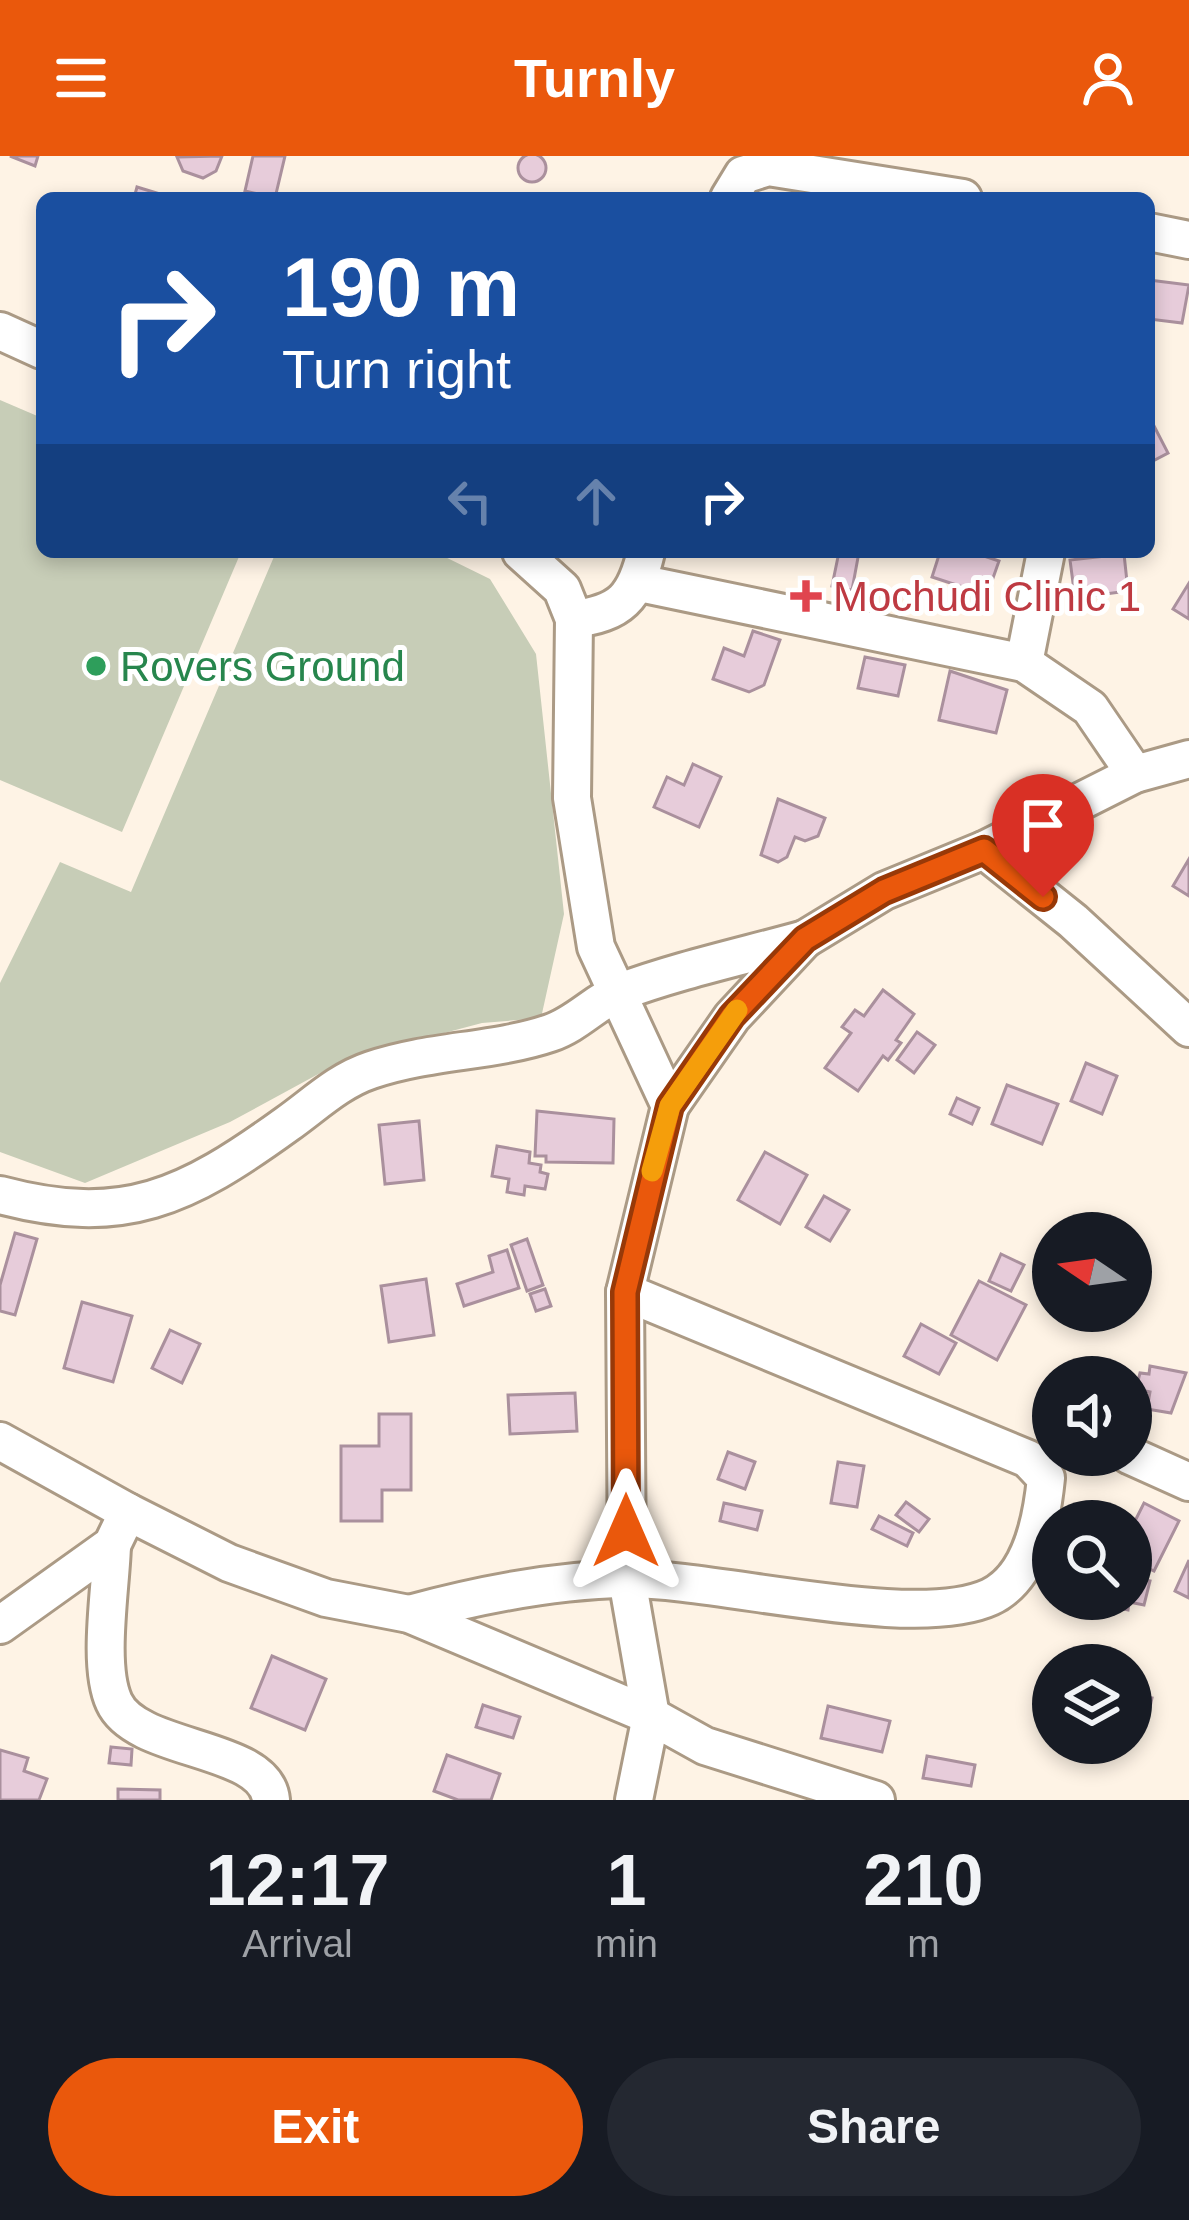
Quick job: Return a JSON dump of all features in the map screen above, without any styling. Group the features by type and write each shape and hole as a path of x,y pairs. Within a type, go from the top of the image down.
{"street":[{"path":"732,192 742,175 768,167 925,192"},
{"path":"1155,233 1189,240"},
{"path":"0,332 36,347"},
{"path":"528,558 562,589 574,619 572,798 596,947 670,1106"},
{"path":"1024,663 1045,558"},
{"path":"574,619 608,614 626,604 643,567 1024,663 1090,708 1135,774"},
{"path":"0,1195 80,1211 170,1196 195,1185 329,1091 368,1070 458,1047 545,1035 581,1020 615,994 805,939 884,891 984,850 1135,774 1189,759"},
{"path":"984,850 1073,921 1189,1028"},
{"path":"634,1800 651,1716 627,1579 625,1292 670,1106 732,1016 805,939"},
{"path":"625,1292 1032,1457"},
{"path":"0,1441 128,1512 268,1577 326,1598 409,1614 651,1716 705,1746 876,1800"},
{"path":"1152,1465 1189,1482"},
{"path":"409,1614 485,1593 627,1579 845,1603 953,1607 993,1596 1023,1565 1042,1517 1046,1476"},
{"path":"128,1512 112,1545 107,1674 114,1702 131,1725 255,1773 265,1782 271,1800"},
{"path":"0,1625 112,1545"}],"green space":[{"name":"Rovers Ground","path":"0,400 36,415 36,558 238,558 122,832 0,780"},
{"path":"273,558 447,558 490,579 536,654 564,914 541,1018 482,1023 346,1059 230,1122 85,1183 0,1152 0,983 60,862 131,892"}],"building":[{"path":"532,154 542,158 546,168 542,178 532,182 522,178 518,168 522,158"},
{"path":"10,156 38,156 35,166"},
{"path":"222,156 216,171 203,178 183,171 177,157"},
{"path":"253,156 285,156 276,192 245,191"},
{"path":"1155,281 1189,285 1182,323 1155,320"},
{"path":"1155,428 1168,453 1155,460"},
{"path":"838,558 858,558 852,590 832,586"},
{"path":"938,558 999,561 987,595 932,577"},
{"path":"1124,558 1128,591 1075,598 1070,560"},
{"path":"1189,583 1189,619 1173,609"},
{"path":"753,631 780,640 764,685 749,692 713,679 724,648 744,656"},
{"path":"865,657 905,665 898,696 858,688"},
{"path":"950,671 1007,690 996,733 939,720"},
{"path":"693,764 721,777 699,827 654,807 667,777 684,785"},
{"path":"778,799 825,818 818,836 805,841 795,837 787,857 778,862 761,855"},
{"path":"1189,859 1189,896 1173,886"},
{"path":"883,990 914,1014 896,1040 901,1043 888,1060 883,1056 858,1091 825,1068 851,1033 842,1027 855,1010 864,1016"},
{"path":"917,1032 935,1045 914,1073 897,1060"},
{"path":"1086,1063 1117,1076 1102,1114 1071,1101"},
{"path":"1007,1085 1058,1104 1042,1144 992,1124"},
{"path":"957,1098 979,1108 972,1124 950,1114"},
{"path":"537,1111 614,1119 613,1163 546,1162 546,1156 535,1156"},
{"path":"419,1121 424,1180 385,1184 379,1125"},
{"path":"497,1146 530,1152 529,1163 541,1165 540,1172 548,1174 545,1189 525,1186 524,1195 507,1192 509,1179 492,1176"},
{"path":"765,1152 807,1175 780,1224 738,1200"},
{"path":"824,1196 849,1210 830,1241 806,1227"},
{"path":"15,1233 37,1239 15,1315 0,1311 0,1285"},
{"path":"527,1239 543,1285 527,1291 511,1245"},
{"path":"507,1250 519,1288 464,1306 457,1284 493,1272 489,1256"},
{"path":"1001,1254 1024,1265 1011,1291 989,1281"},
{"path":"426,1279 434,1335 389,1342 381,1286"},
{"path":"979,1281 1026,1305 997,1360 951,1335"},
{"path":"545,1289 551,1306 536,1311 530,1294"},
{"path":"82,1302 132,1316 113,1382 64,1368"},
{"path":"921,1324 956,1343 939,1374 904,1356"},
{"path":"170,1330 200,1344 182,1383 152,1368"},
{"path":"1152,1366 1186,1373 1171,1413 1152,1410"},
{"path":"575,1393 577,1431 510,1434 508,1395"},
{"path":"379,1414 411,1414 411,1490 382,1490 382,1521 341,1521 341,1446 379,1446"},
{"path":"728,1452 755,1462 745,1489 718,1479"},
{"path":"838,1462 864,1466 857,1507 831,1503"},
{"path":"906,1502 929,1519 919,1532 896,1515"},
{"path":"724,1503 762,1511 757,1530 720,1521"},
{"path":"1152,1507 1179,1521 1152,1570"},
{"path":"879,1516 913,1533 907,1546 872,1529"},
{"path":"1189,1560 1189,1598 1175,1591"},
{"path":"272,1656 326,1679 305,1730 251,1708"},
{"path":"483,1705 520,1717 513,1738 476,1727"},
{"path":"828,1706 890,1721 882,1752 821,1738"},
{"path":"111,1747 132,1749 131,1765 109,1763"},
{"path":"0,1750 28,1758 24,1771 47,1779 39,1800 0,1800"},
{"path":"447,1755 500,1774 491,1800 458,1800 434,1791"},
{"path":"927,1756 975,1765 971,1786 923,1778"},
{"path":"118,1789 160,1790 160,1800 118,1800"}],"slow traffic":[{"path":"652,1171 670,1106 737,1010"}],"place":[{"name":"Mochudi Clinic 1","path":"806,596"},
{"name":"Rovers Ground","path":"96,666"}],"route":[{"path":"626,1531 625,1292 670,1106 767,974 805,939 884,891 984,850 1043,897"}]}
